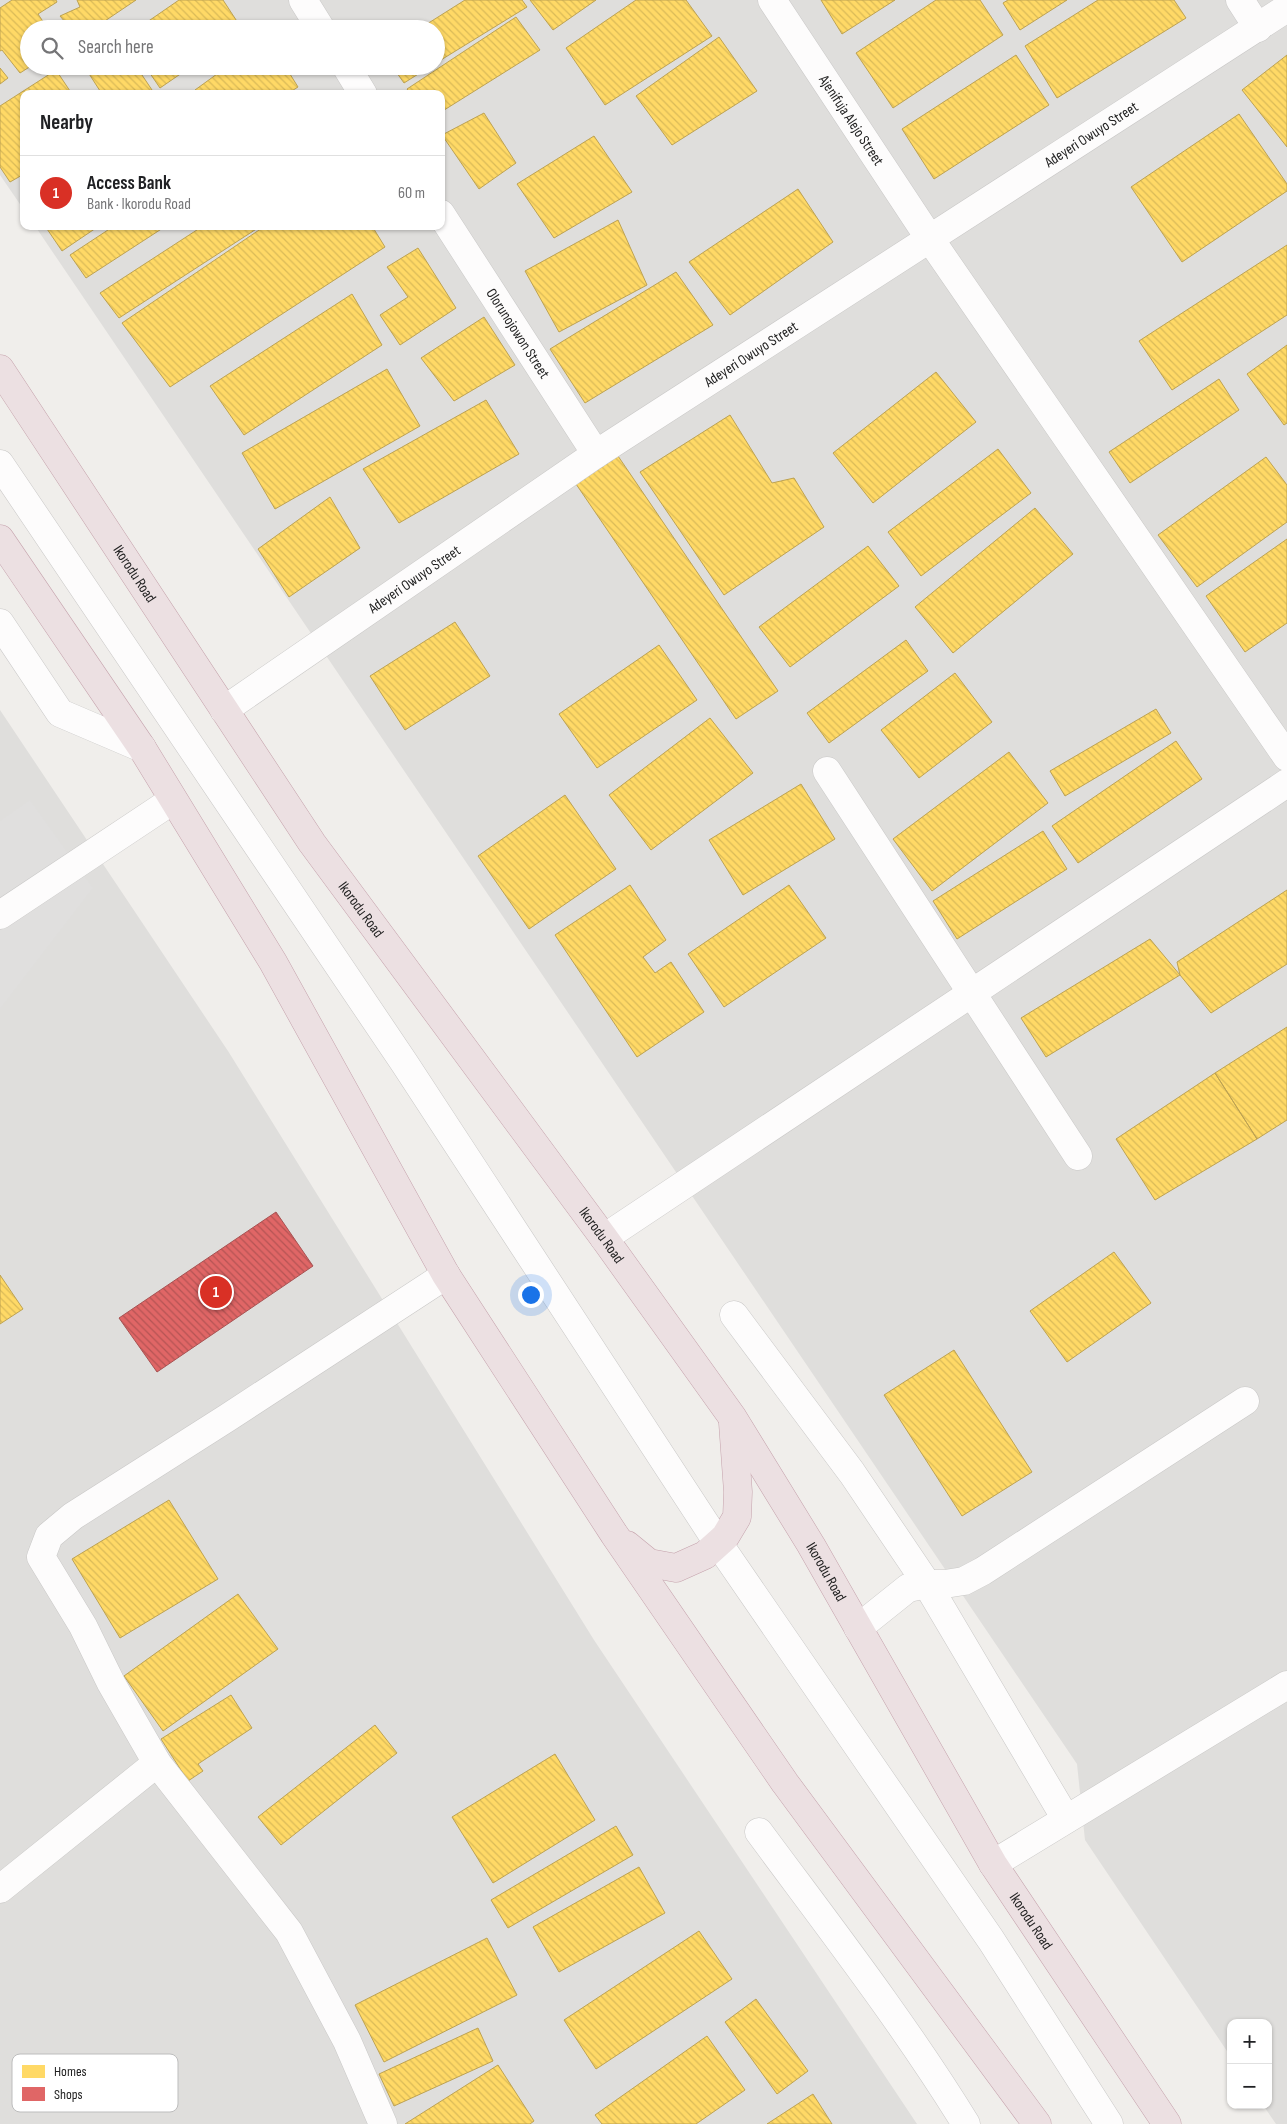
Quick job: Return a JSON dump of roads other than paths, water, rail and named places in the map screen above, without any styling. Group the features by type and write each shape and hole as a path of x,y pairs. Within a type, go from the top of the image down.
{"highway":[{"name":"Ikorodu Road","path":"0,369 312,843 604,1238 733,1418 811,1545 993,1864 1167,2124"},
{"path":"0,540 142,748 273,962 446,1275 614,1534 785,1783 1037,2124"},
{"path":"614,1534 649,1562 676,1568 706,1555 718,1544 725,1537 737,1517 738,1492 733,1418"}],"street":[{"path":"303,0 315,20"},
{"name":"Ajenifuja Alejo Street","path":"772,0 930,239 1287,757"},
{"path":"1240,0 1258,28"},
{"name":"Adeyeri Owuyo Street","path":"224,710 596,454 1287,8"},
{"path":"351,75 361,90"},
{"name":"Olorunojowon Street","path":"445,220 596,454"},
{"path":"0,464 405,1064 718,1544 991,1940 1110,2124"},
{"path":"0,623 60,713 142,748"},
{"path":"827,771 1078,1156"},
{"path":"604,1238 972,991 1287,783"},
{"path":"0,916 173,800"},
{"path":"383,2124 347,2041 289,1932 157,1763 112,1683 83,1626 41,1557 49,1536 73,1516 446,1275"},
{"path":"734,1315 852,1473 927,1584 1066,1819"},
{"path":"858,1628 908,1588 927,1584 964,1581 983,1571 1245,1401"},
{"path":"993,1864 1287,1685"},
{"path":"0,1889 157,1763"},
{"path":"759,1832 881,1996 935,2074 966,2124"}],"place":[{"name":"Access Bank","path":"216,1292"}]}
